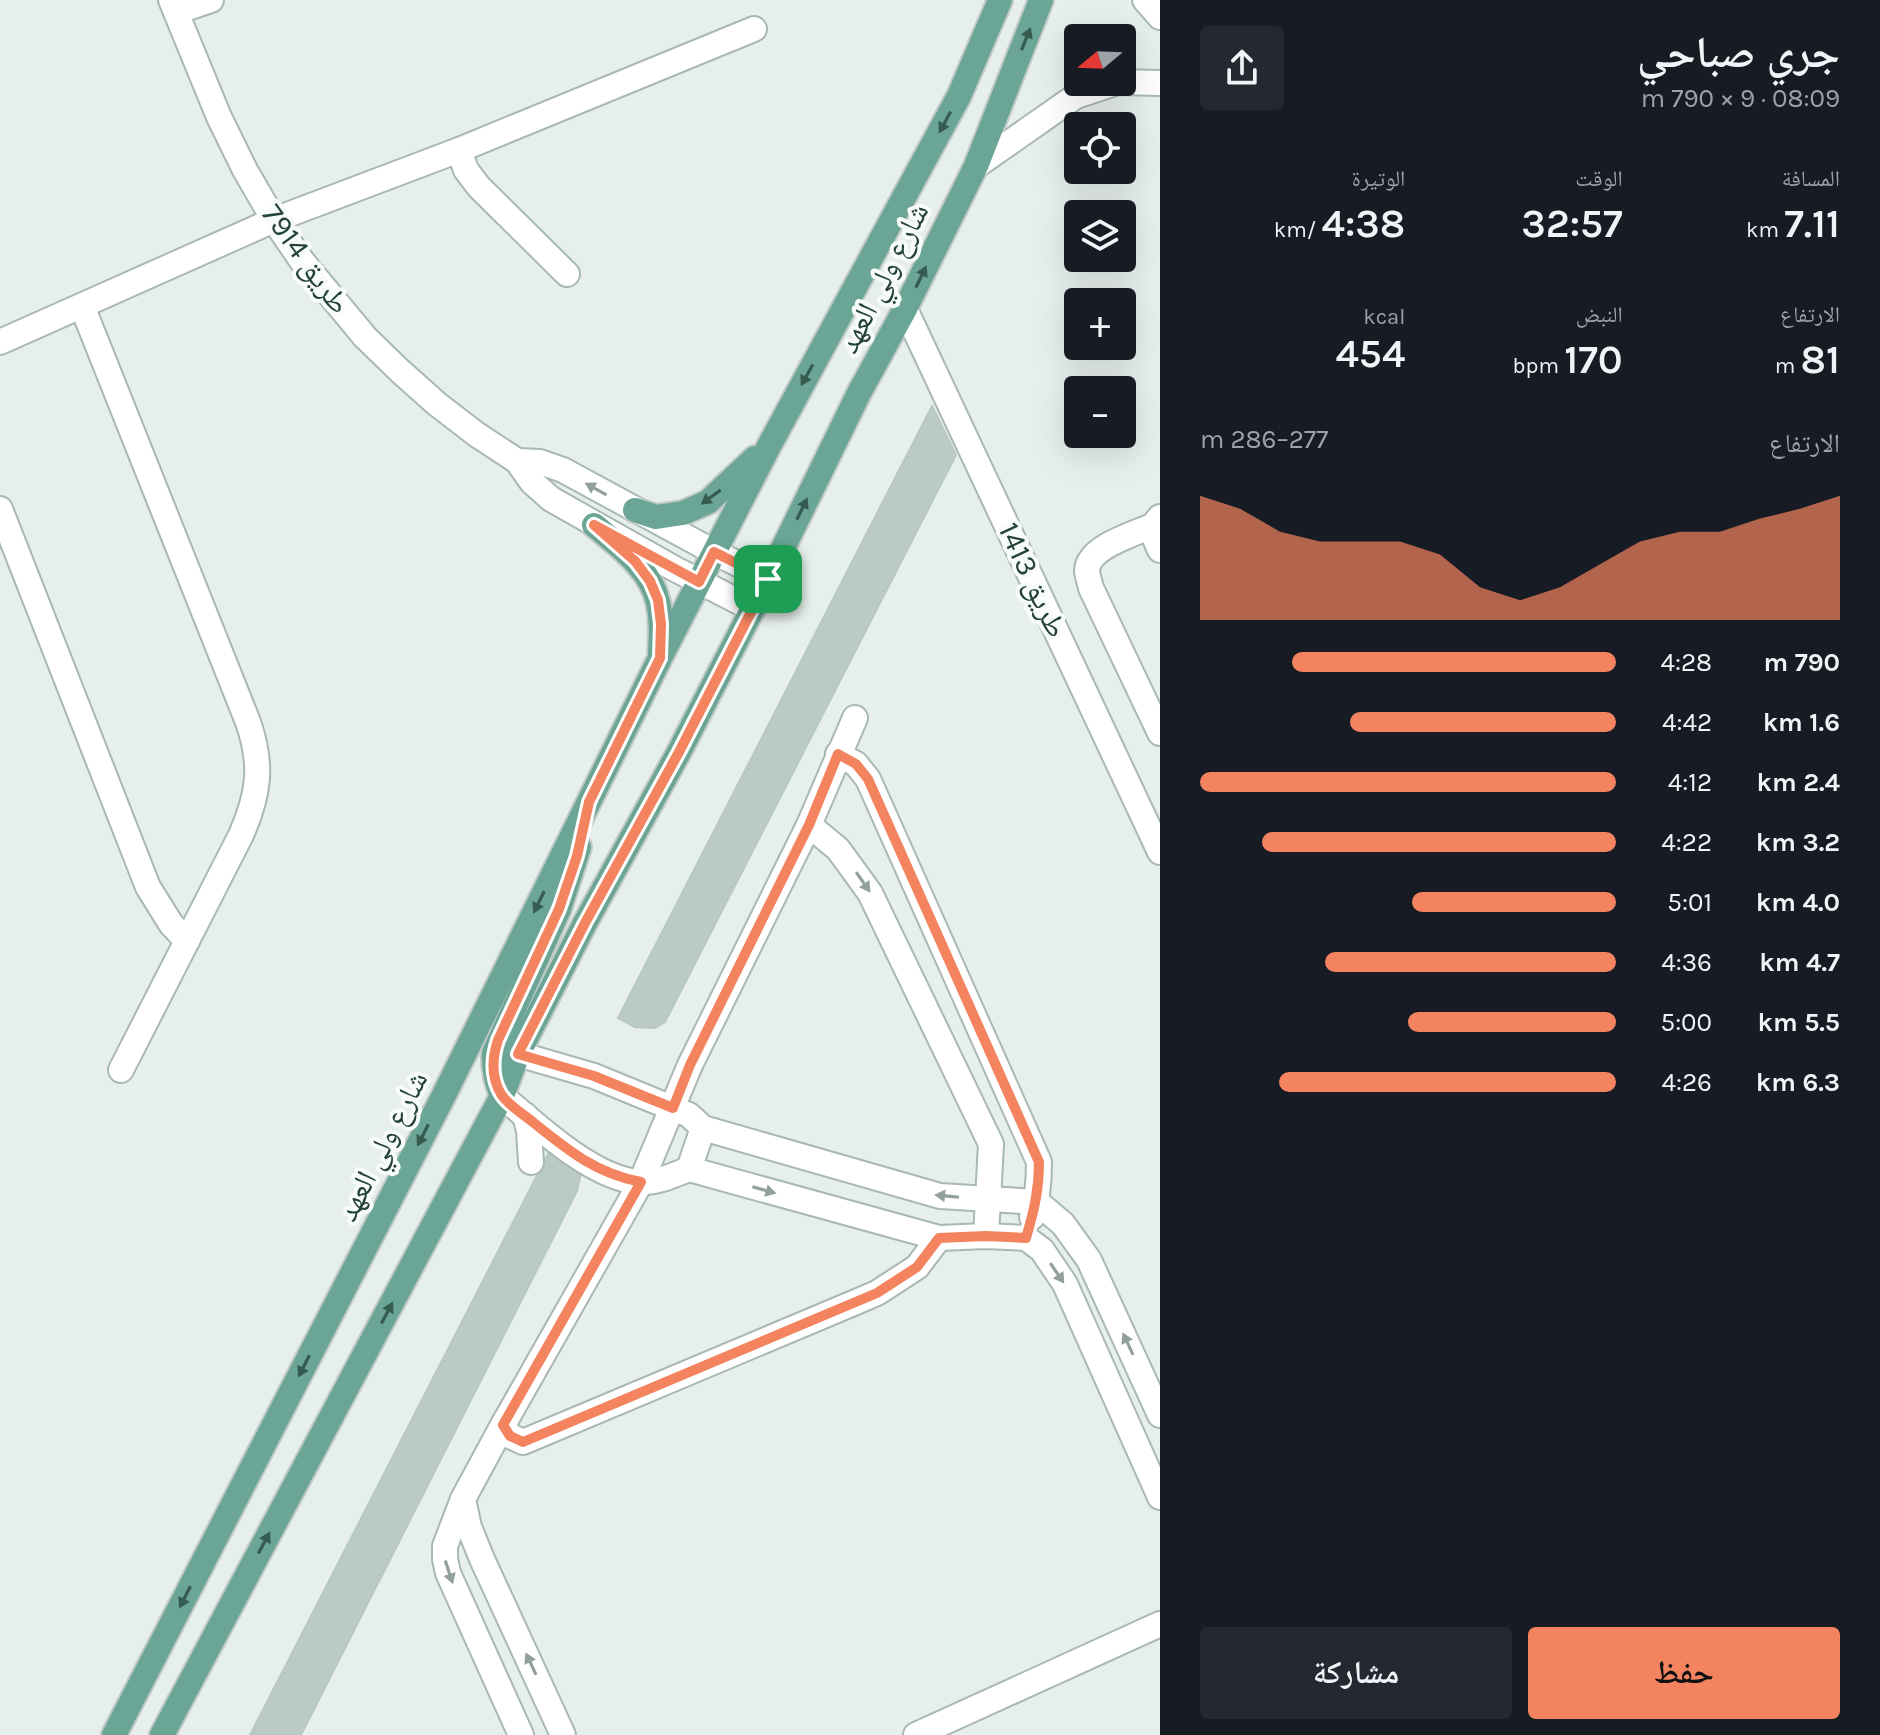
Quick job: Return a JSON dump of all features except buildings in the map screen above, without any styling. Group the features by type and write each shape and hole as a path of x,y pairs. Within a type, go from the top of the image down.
{"main road":[{"name":"شارع ولي العهد","path":"114,1735 444,1095 714,552 959,96 1000,0"},
{"name":"شارع ولي العهد","path":"753,609 859,393 905,309 976,166 1041,0"},
{"path":"635,510 656,517 683,513 708,502 769,446"},
{"path":"594,525 635,561 650,581 658,600 660,658"},
{"path":"162,1735 502,1096 518,1054 585,923 753,609"},
{"path":"502,1096 495,1080 494,1053 559,909 577,856 589,802"}],"street":[{"path":"173,6 211,0"},
{"path":"1145,0 1160,17"},
{"name":"طريق 7914","path":"173,6 219,117 274,220 333,300 391,363 437,404 517,461 541,491 594,525 753,609"},
{"path":"0,342 274,220 459,150 754,29"},
{"path":"976,166 1076,96 1118,82 1160,83"},
{"path":"459,150 466,170 479,187 567,274"},
{"path":"82,306 254,740 258,779 249,817 121,1070"},
{"name":"طريق 1413","path":"905,309 1160,852"},
{"name":"طريق 7914","path":"517,461 551,465 768,579"},
{"path":"0,509 148,887 171,924 187,941"},
{"path":"1157,521 1155,540 1160,550"},
{"path":"1157,521 1098,550 1090,559 1087,570 1091,588 1160,733"},
{"path":"521,1735 448,1573 445,1546 463,1499 641,1182 690,1065 809,825 855,718"},
{"path":"838,754 856,764 868,779 1039,1162 1037,1202 1026,1238"},
{"path":"809,825 838,849 870,893 991,1144 986,1236"},
{"path":"518,1054 594,1076 689,1115 703,1128 940,1196 1037,1202 1063,1224 1089,1260 1160,1415"},
{"path":"502,1096 562,1145 600,1170 620,1178 641,1182 666,1178 689,1169 939,1238 1026,1238 1042,1250 1065,1284 1160,1497"},
{"path":"525,1115 531,1162"},
{"path":"689,1169 703,1128"},
{"path":"503,1425 510,1436 523,1442 867,1298 917,1267 939,1238"},
{"path":"463,1499 469,1527 482,1559 563,1735"},
{"path":"916,1735 1160,1624"}],"route":[{"path":"594,525 699,582 714,552 768,579 518,1054 594,1076 673,1108 690,1065 809,825 838,754 856,764 868,779 1039,1162 1037,1202 1026,1238 939,1238 917,1267 877,1293 523,1442 510,1436 503,1425 641,1182 600,1170 562,1145 502,1096 493,1067 498,1040 559,909 577,856 589,802 660,658 658,600 650,581 635,561 594,525"}]}
